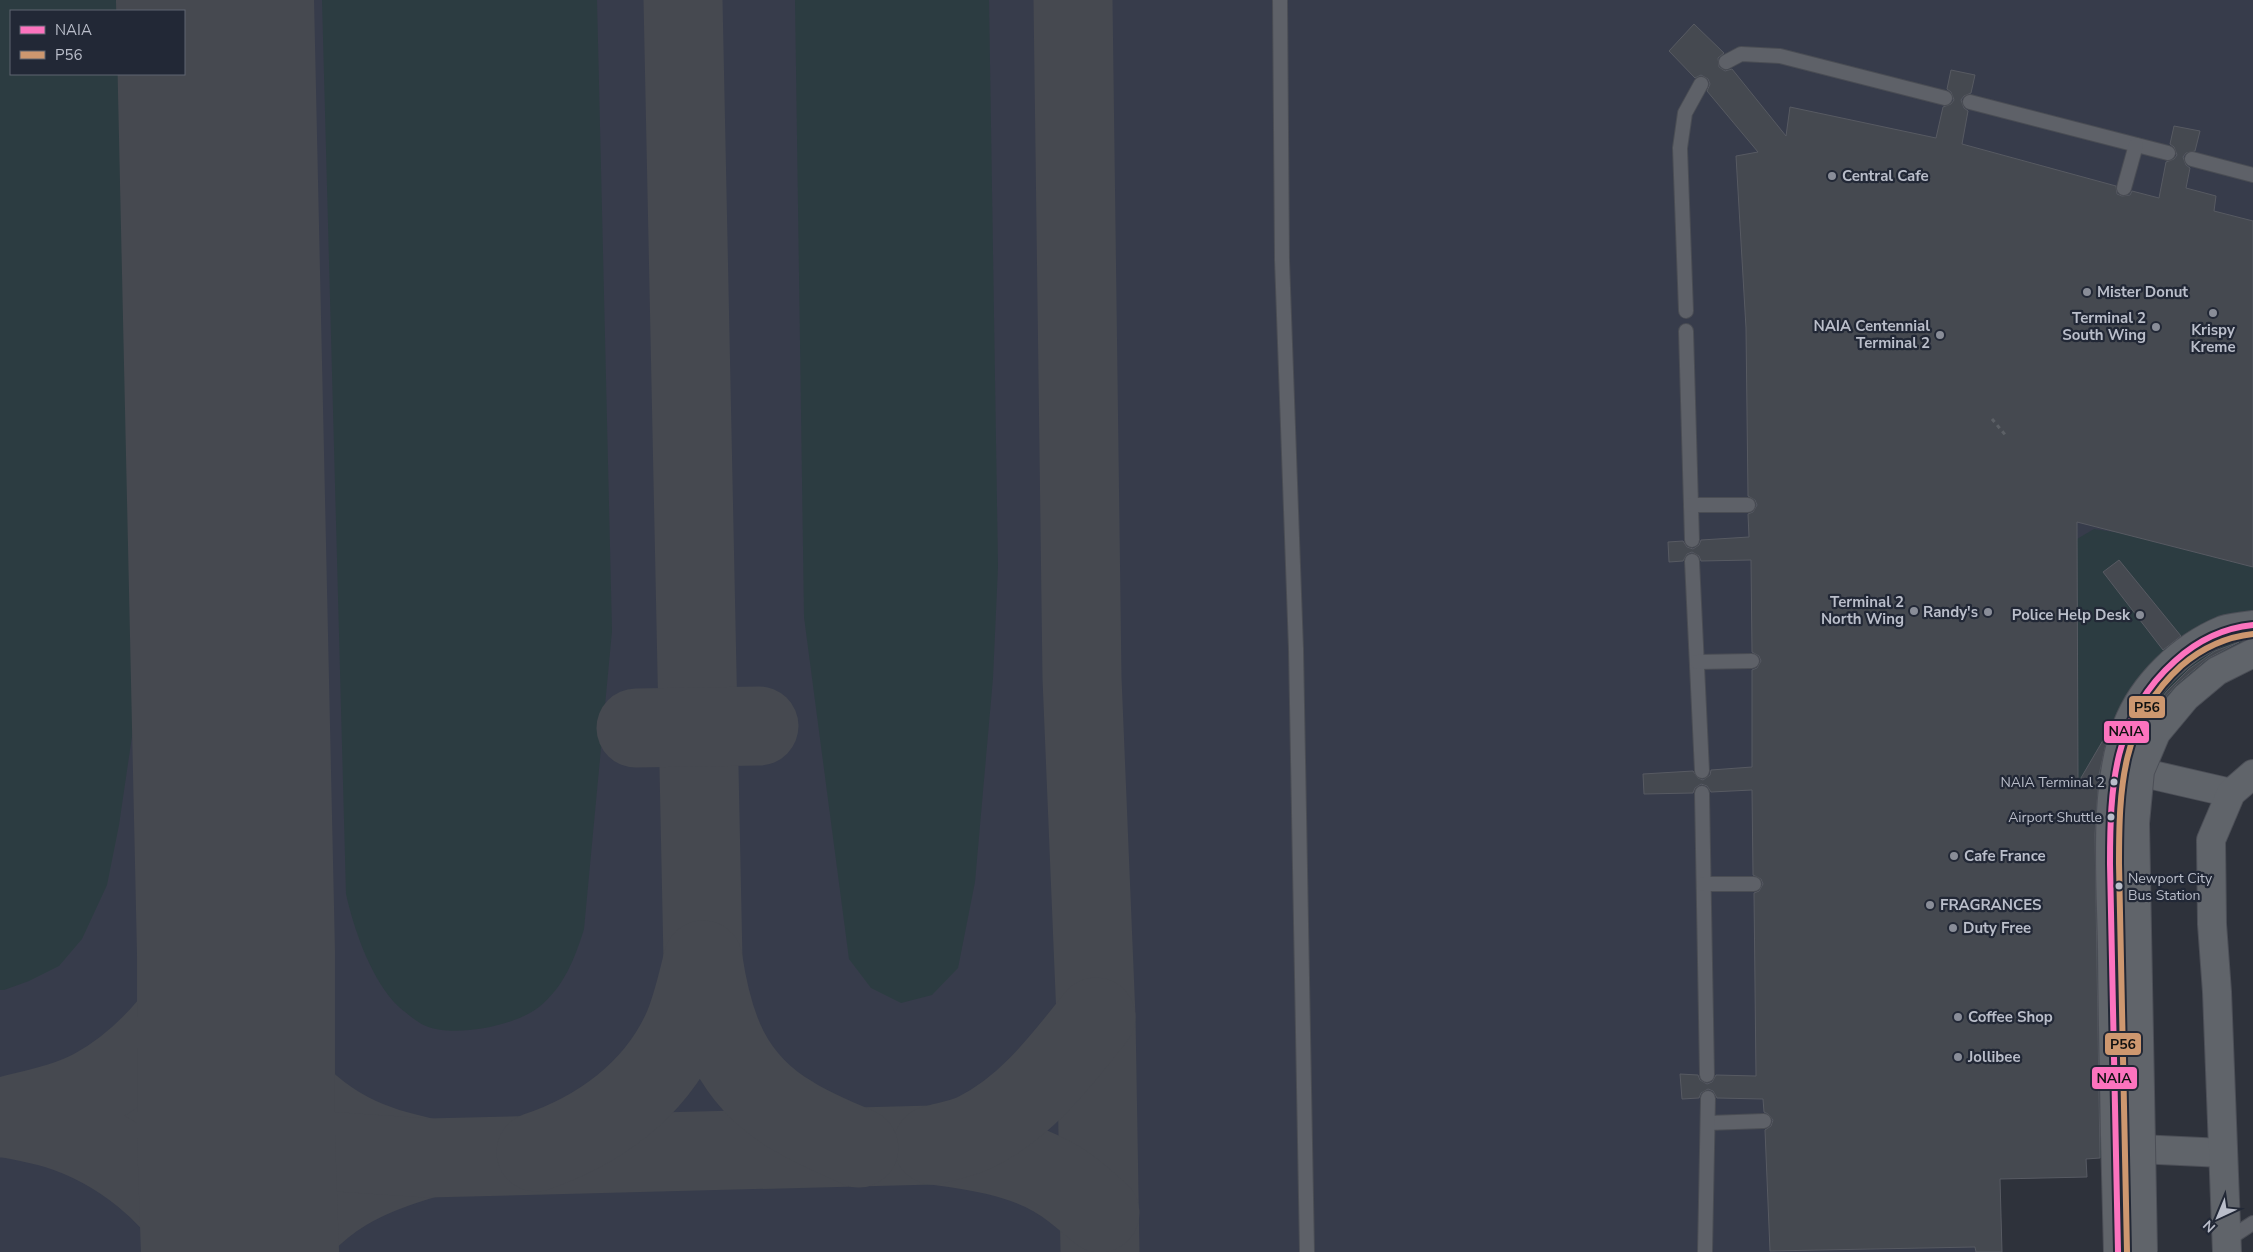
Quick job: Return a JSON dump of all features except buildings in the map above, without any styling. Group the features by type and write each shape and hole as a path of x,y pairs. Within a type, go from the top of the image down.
{"main road":[{"path":"2118,1252 2110,862 2113,781 2116,767 2126,727 2141,697 2165,670 2195,644 2225,630 2253,625"},
{"path":"2143,1252 2135,824 2140,770 2156,734 2186,697 2217,671 2253,653"},
{"path":"2116,767 2231,793"},
{"path":"2227,1246 2217,992 2212,924 2211,840 2231,793 2253,774"},
{"path":"2115,1148 2223,1153"}],"lane":[{"path":"1280,0 1282,260 1296,658 1307,1252"},
{"path":"1726,62 1741,54 1780,56 1945,98"},
{"path":"1686,311 1680,148 1684,113 1701,84"},
{"path":"1970,102 2168,153"},
{"path":"2124,188 2136,145"},
{"path":"2192,159 2253,175"},
{"path":"1686,331 1692,540"},
{"path":"1691,505 1748,505"},
{"path":"1692,561 1702,771"},
{"path":"1697,662 1752,661"},
{"path":"1702,793 1707,1075"},
{"path":"1704,884 1754,884"},
{"path":"1705,1252 1708,1098"},
{"path":"1708,1123 1764,1121"},
{"path":"2227,1246 2253,1223"}],"path":[{"path":"1992,419 2007,437"}],"shaded area":[{"path":"0,0 2253,0 2253,567 2120,533 2084,1056 2087,1177 2000,1179 2002,1252 0,1252"},
{"path":"0,0 117,0 117,10 10,10 10,75 119,75 137,702 119,825 107,885 82,939 59,966 29,981 0,990"},
{"path":"322,0 597,0 612,631 584,929 568,971 548,999 528,1014 515,1020 484,1028 453,1031 426,1026 396,1004 384,990 370,964 353,922 346,894"},
{"path":"795,0 989,0 998,567 993,678 975,882 958,968 932,995 901,1003 871,988 849,959 804,617"},
{"path":"2094,529 2120,533 2253,567 2253,652 2141,754 2134,1157 2099,1158 2096,1055 2078,790 2077,539"}],"taxiway":[{"path":"683,0 703,960"},
{"path":"1073,0 1082,678 1096,1017 1100,1252"},
{"path":"636,728 759,726"},
{"path":"207,1252 194,1231 162,1193 123,1161 102,1148 56,1129 3,1117 73,1098 94,1088 134,1060 170,1024 199,982 210,960 224,922 234,871"},
{"path":"536,1152 581,1133 602,1120 622,1106 656,1072 670,1052 686,1022 703,960 713,1007 728,1049 754,1086 772,1102 793,1116 859,1148"},
{"path":"236,966 247,1011 262,1045 274,1065 303,1099 339,1126 359,1137 392,1149 428,1158 364,1181 346,1191 312,1217 281,1252"},
{"path":"933,1145 974,1133 1010,1111 1056,1066 1096,1017"},
{"path":"0,1118 118,1121 236,1136 309,1150 428,1158 933,1145 995,1155 1025,1164 1053,1177 1100,1213"}],"runway":[{"path":"215,0 236,953 236,1136 240,1252"}],"transit line":[{"name":"NAIA","path":"2118,1252 2110,835 2114,780 2119,754 2127,729 2139,705 2154,682 2175,661 2211,636 2231,629 2253,625"},
{"name":"P56","path":"2127,1252 2119,836 2120,809 2128,757 2135,733 2146,709 2161,687 2181,666 2214,644 2243,635 2253,634"}],"place":[{"name":"Central Cafe","path":"1832,176"},
{"name":"Mister Donut","path":"2087,292"},
{"name":"Krispy Kreme","path":"2213,313"},
{"name":"Terminal 2 South Wing","path":"2156,327"},
{"name":"NAIA Centennial Terminal 2","path":"1940,335"},
{"name":"Terminal 2 North Wing","path":"1914,611"},
{"name":"Randy's","path":"1988,612"},
{"name":"Police Help Desk","path":"2140,615"},
{"name":"NAIA Terminal 2","path":"2114,782"},
{"name":"Airport Shuttle","path":"2111,817"},
{"name":"Cafe France","path":"1954,856"},
{"name":"Newport City Bus Station","path":"2119,886"},
{"name":"FRAGRANCES","path":"1930,905"},
{"name":"Duty Free","path":"1953,928"},
{"name":"Coffee Shop","path":"1958,1017"},
{"name":"Jollibee","path":"1958,1057"}]}
